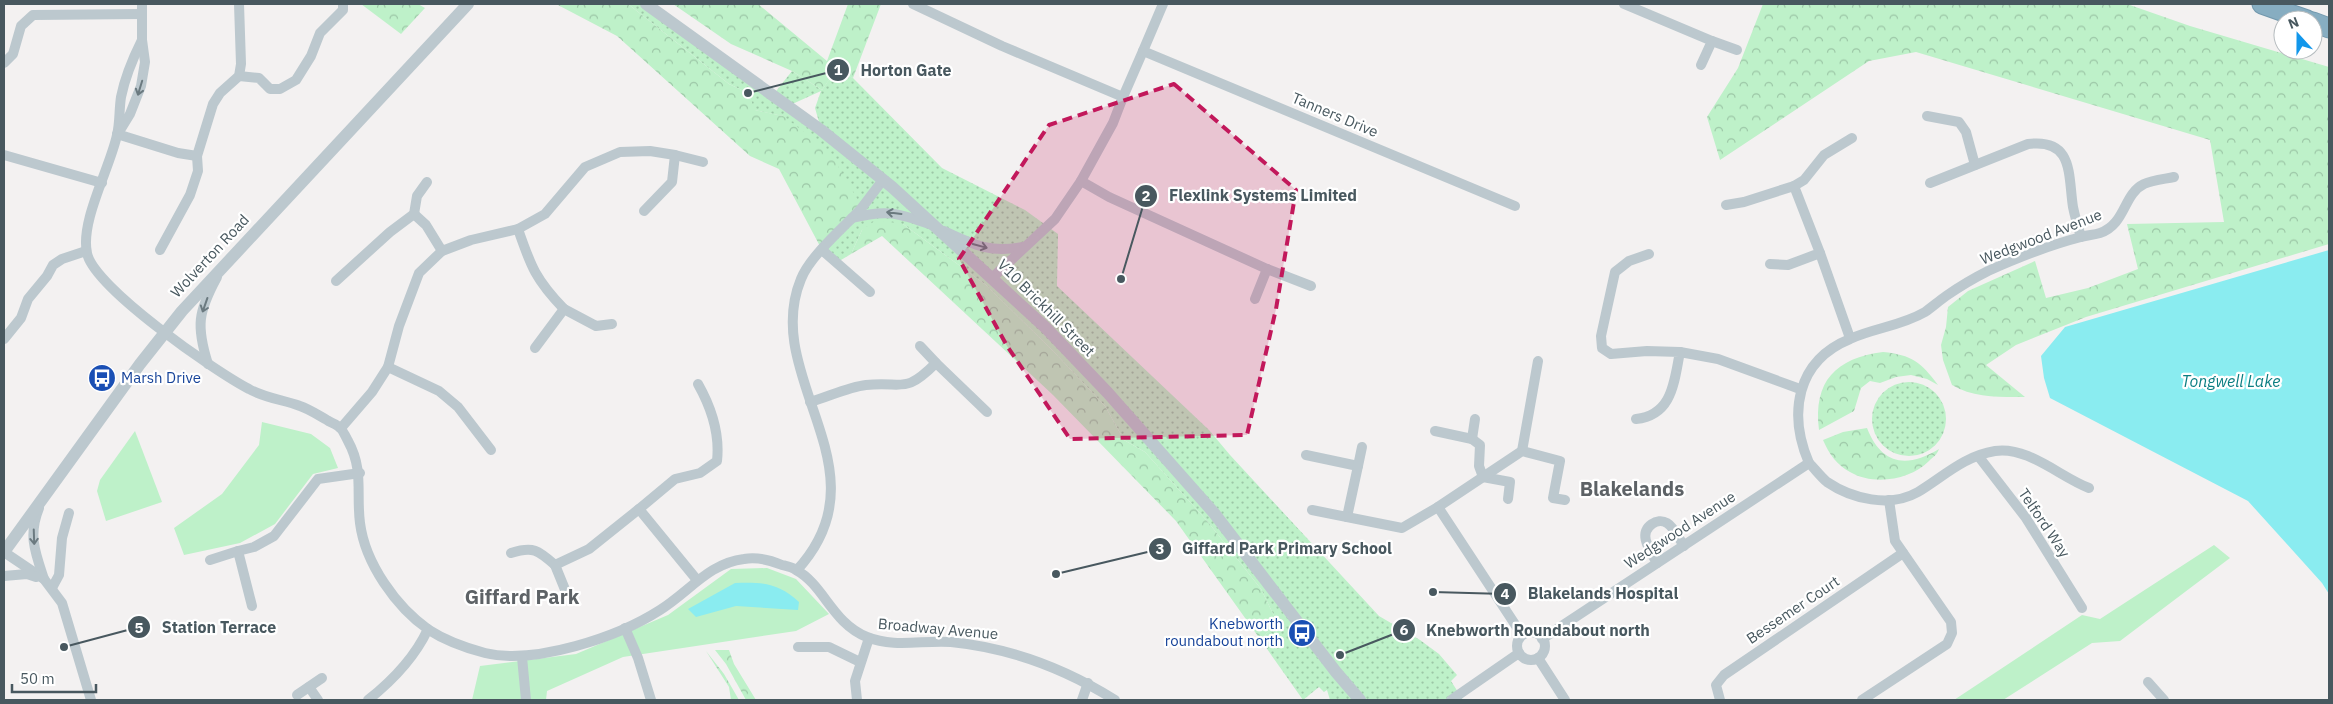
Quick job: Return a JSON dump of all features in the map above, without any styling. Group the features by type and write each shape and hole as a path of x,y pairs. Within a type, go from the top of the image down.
{"highway":[{"path":"2262,4 2279,10"}],"street":[{"path":"160,250 190,195 198,171 197,156 212,104 220,93 240,76 238,4"},
{"path":"240,76 259,78 270,89 280,89 296,80 311,56 320,33 343,10 344,4"},
{"name":"Wolverton Road","path":"4,552 165,332 226,261 468,4"},
{"name":"V10 Brickhill Street","path":"646,4 821,130 883,180 993,277 1046,328 1108,393 1214,513 1336,672 1360,700"},
{"path":"913,4 1002,46 1122,97"},
{"path":"993,277 1055,219 1082,181 1113,122 1162,4"},
{"path":"1624,4 1737,50"},
{"path":"4,63 13,54 21,26 33,15 142,9 142,40 145,62 141,86 130,114 117,134"},
{"path":"142,40 126,80 121,98 117,134 91,214 86,251 90,264 142,317 208,364 253,392 303,407 341,428 372,392 388,366 399,326 419,273 442,251 470,240 518,229 545,214 585,167 620,152 650,150 703,162"},
{"path":"1701,65 1712,41"},
{"name":"Tanners Drive","path":"1143,51 1515,206"},
{"path":"1927,116 1959,122 1966,132 1975,165"},
{"path":"117,134 178,153 197,156"},
{"path":"1726,205 1744,202 1794,186 1804,180 1824,155 1852,138"},
{"path":"1930,183 2028,144 2041,142 2054,146 2064,156 2069,168 2073,208 2081,237"},
{"path":"4,155 102,182"},
{"path":"644,211 672,182 675,155"},
{"name":"Wedgwood Avenue","path":"2090,488 2074,482 2024,454 1996,451 1954,466 1916,493 1889,500 1857,498 1827,482 1809,463 1801,444 1796,417 1800,389 1812,367 1832,348 1850,338 1893,326 1925,312 1947,295 1988,271 2081,237 2101,233 2118,223 2132,196 2144,184 2174,177"},
{"path":"797,570 808,558 824,528 832,496 830,464 810,402 793,338 795,301 801,278 822,250 852,218 883,180"},
{"path":"1082,181 1109,197 1267,269 1310,286"},
{"path":"336,281 390,232 414,214 417,196 428,182"},
{"path":"1794,186 1820,252 1850,338"},
{"path":"852,218 876,212 898,213 937,227 978,246 1004,251 1024,247"},
{"path":"414,214 426,225 442,251"},
{"path":"518,229 531,266 543,287 564,309 596,326 612,324"},
{"path":"822,250 870,292"},
{"path":"4,339 21,318 28,299 54,266 62,259 86,251"},
{"path":"1770,264 1788,264 1820,252"},
{"path":"1650,254 1629,261 1615,272 1601,336 1602,348 1612,354 1647,351 1680,352 1718,360 1800,389"},
{"path":"208,364 199,325 208,296 226,261"},
{"path":"1255,300 1267,269"},
{"path":"534,348 564,309"},
{"path":"920,346 986,412"},
{"path":"1636,419 1647,418 1663,406 1673,392 1680,352"},
{"path":"1522,452 1538,361"},
{"path":"810,402 866,385 901,386 920,379 936,363"},
{"path":"388,366 439,391 458,407 491,450"},
{"path":"555,565 589,549 675,479 700,473 718,461 719,444 707,400 698,384"},
{"path":"1472,439 1476,419"},
{"name":"Broadway Avenue","path":"341,428 352,448 360,472 359,518 370,560 404,608 428,630 456,644 490,654 522,657 585,644 625,628 661,610 697,580 724,563 748,558 770,561 797,570 810,582 850,629 869,638 894,644 947,642 1004,650 1048,664 1088,683 1115,700"},
{"path":"1435,431 1472,439 1480,445 1479,466 1483,477"},
{"path":"1348,517 1362,447"},
{"path":"1312,510 1402,528 1438,507 1522,452 1560,460 1553,498 1565,500"},
{"path":"1306,455 1358,466"},
{"name":"Telford Way","path":"1979,457 2026,518 2082,608"},
{"name":"Wedgwood Avenue","path":"1542,639 1809,463"},
{"path":"210,560 254,547 274,536 318,479 360,472"},
{"path":"1483,477 1510,482 1508,499"},
{"path":"44,495 32,532 33,542 44,579"},
{"path":"1862,700 1947,644 1952,633 1951,622 1895,541 1889,500"},
{"path":"1438,507 1522,635"},
{"path":"639,509 697,580"},
{"path":"52,588 59,575 62,538 69,513"},
{"path":"1658,563 1645,536 1646,530 1653,523 1659,521 1669,524 1684,546"},
{"path":"511,553 526,548 539,551 555,565 566,592"},
{"path":"238,551 252,606"},
{"path":"4,552 44,579 62,603 91,700"},
{"name":"Bessemer Court","path":"1720,700 1716,685 1724,675 1903,553"},
{"path":"4,576 27,574 44,579"},
{"path":"625,628 638,658 651,700"},
{"path":"368,700 384,687 421,645 428,630"},
{"path":"1531,632 1542,639 1544,647 1538,658 1528,659 1519,653 1517,645 1522,635 1531,632"},
{"path":"857,700 855,681 869,638"},
{"path":"798,647 829,647 860,662"},
{"path":"1451,700 1519,653"},
{"path":"522,657 526,700"},
{"path":"1538,658 1565,700"},
{"path":"297,695 322,678"},
{"path":"2148,682 2164,700"},
{"path":"1082,700 1088,683"},
{"path":"309,687 318,700"}],"highlighted area":[{"path":"1174,84 1296,190 1276,309 1247,435 1070,439 1007,346 959,259 1049,125"}],"green space":[{"path":"361,4 418,4 425,8 401,34"},
{"path":"556,4 628,4 729,84 748,93 755,110 783,116 829,151 862,207 822,250 779,169 750,156 617,36"},
{"path":"628,4 645,4 773,95 792,71 822,90 836,69 853,78 942,168 1025,210 1058,234 1057,286 1209,430 1379,616 1420,640 1439,654 1457,675 1451,681 1463,700 1330,700 1327,690 1324,692 1319,687 1303,700 1260,639 1278,624 1261,589 1208,522 1145,452 1124,440 1105,406 1054,352 986,285 903,224 862,230 851,254 836,263 822,250 783,116 754,110 748,93 729,84","holes":["821,91 815,108 821,129 788,106"]},
{"path":"673,4 758,4 827,61 848,4 881,4 853,78 836,70 822,90 792,71 731,44"},
{"path":"1763,4 2127,4 2190,26 2273,50 2273,60 2305,60 2329,67 2329,244 2086,317 2016,345 1986,365 2025,397 1978,395 1952,385 1943,360 1941,345 1946,327 1948,307 1968,291 2035,261 2046,298 2088,288 2138,269 2127,224 2224,222 2210,140 1916,52 1869,61 1720,160 1707,117 1738,68"},
{"path":"876,220 903,224 986,285 1054,352 1105,406 1124,440 1145,452 1208,522 1261,589 1278,624 1260,639 1176,521 1053,395 882,236 851,254 862,230"},
{"path":"1883,352 1901,355 1915,361 1921,365 1938,385 1927,379 1911,375 1896,377 1880,383 1870,381 1861,388 1854,411 1819,430 1818,413 1820,398 1824,385 1831,375 1841,366 1852,360"},
{"path":"1902,382 1916,382 1930,388 1940,398 1946,412 1946,426 1940,440 1930,450 1916,456 1902,456 1888,450 1878,440 1872,426 1872,412 1878,398 1888,388"},
{"path":"262,422 311,434 330,448 338,468 313,474 275,524 240,543 184,555 174,528 222,494 259,445"},
{"path":"1867,428 1880,449 1887,456 1896,459 1905,461 1916,459 1939,449 1935,456 1912,473 1891,479 1870,479 1845,469 1837,462 1823,440 1843,432"},
{"path":"135,431 162,502 106,521 97,491 100,480"},
{"path":"2214,545 2230,558 2120,641 2092,643 2003,700 1954,700 2082,615 2100,619"},
{"path":"767,568 796,579 829,614 796,631 623,657 547,691 546,700 472,700 480,666 576,654 668,615 731,569"},
{"path":"715,650 729,650 734,664 756,700 746,700 726,664"},
{"path":"706,651 724,674 739,700 731,700 729,687"}],"water":[{"name":"Tongwell Lake","path":"2329,250 2329,594 2322,583 2248,501 2050,398 2044,378 2041,356 2065,327"},
{"path":"735,583 754,583 777,587 799,602 798,610 736,606 696,617 688,609"}],"place":[{"name":"Horton Gate","path":"748,93"},
{"name":"Flexlink Systems Limited","path":"1121,279"},
{"name":"Marsh Drive","path":"102,378"},
{"name":"Giffard Park Primary School","path":"1056,574"},
{"name":"Blakelands Hospital","path":"1433,592"},
{"name":"Knebworth roundabout north","path":"1302,633"},
{"name":"Station Terrace","path":"64,647"},
{"name":"Knebworth Roundabout north","path":"1340,655"}],"district":[{"name":"Blakelands","path":"1632,489"},
{"name":"Giffard Park","path":"522,597"}]}
